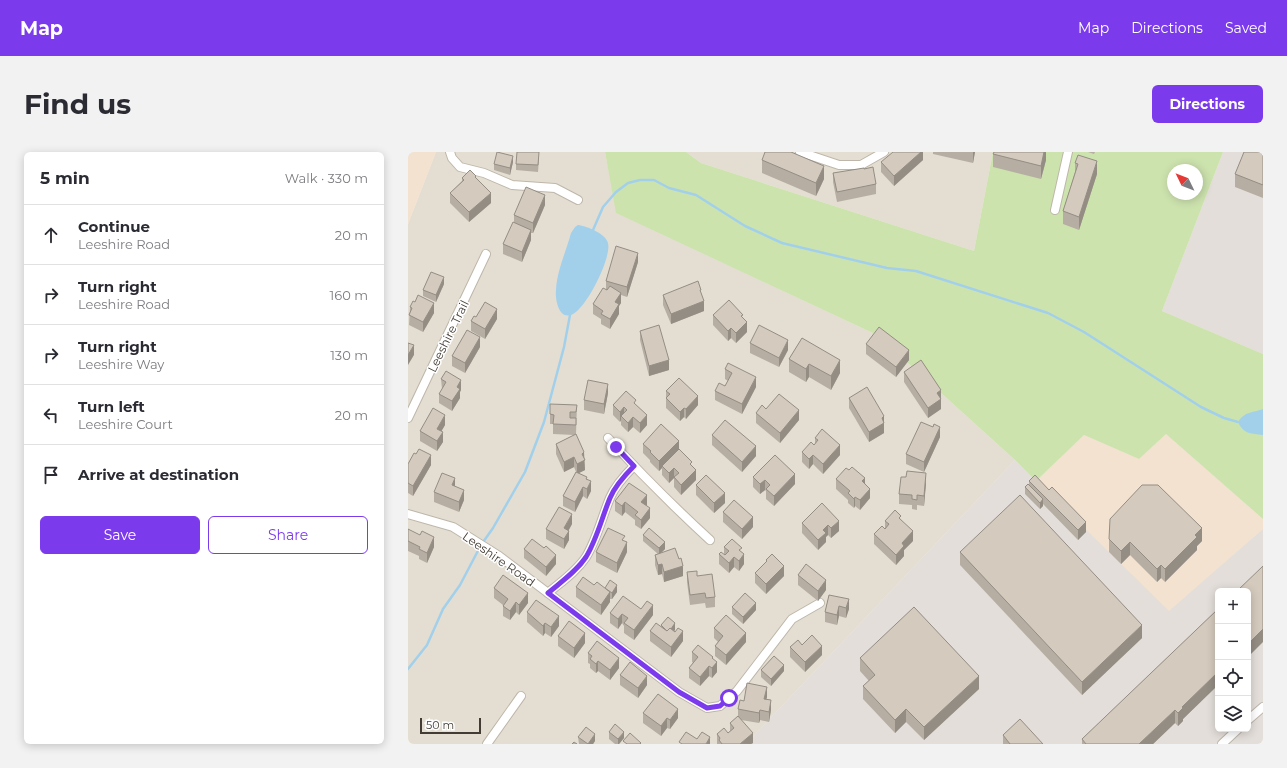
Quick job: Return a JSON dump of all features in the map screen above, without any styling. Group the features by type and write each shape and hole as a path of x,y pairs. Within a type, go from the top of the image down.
{"street":[{"path":"450,152 452,158 460,167 484,173 512,185 555,188 578,200"},
{"path":"802,152 839,165 861,165 884,152"},
{"path":"1055,210 1068,152"},
{"name":"Leeshire Trail","path":"408,418 486,254"},
{"path":"608,438 634,466 710,540"},
{"path":"548,593 573,572 586,557 596,536 610,496 623,477 634,466"},
{"name":"Leeshire Road","path":"408,514 453,527 499,556 679,692 707,708 720,706 737,691 792,619 820,603"},
{"path":"487,744 521,696"},
{"path":"1251,717 1263,707"},
{"path":"1222,744 1235,732"}],"shaded area":[{"path":"408,152 436,152 408,224"},
{"path":"436,152 605,152 617,213 877,335 1015,460 746,744 408,744 408,224"},
{"path":"686,152 993,152 974,251 701,163"},
{"path":"1223,152 1263,152 1263,354 1162,311"},
{"path":"1166,434 1263,519 1263,529 1169,612 1036,481 1084,435 1139,459"},
{"path":"1015,460 1169,611 1263,529 1263,744 746,744"}],"green space":[{"path":"605,152 686,152 701,163 974,251 993,152 1223,152 1162,311 1263,354 1263,519 1166,434 1139,459 1084,435 1036,481 1015,460 877,335 616,213"}],"water":[{"path":"578,225 591,229 604,237 608,243 608,250 602,271 590,294 577,311 571,315 567,315 563,314 558,307 556,294 557,283 571,233"},
{"path":"1263,409 1263,435 1248,433 1240,426 1238,422 1243,416"}],"building":[{"path":"497,152 513,156 510,168 494,164"},
{"path":"517,152 539,152 538,165 516,164"},
{"path":"765,152 791,152 824,166 816,183 762,160"},
{"path":"893,152 921,152 894,176 881,162"},
{"path":"994,152 1044,152 1041,166 993,154"},
{"path":"1244,152 1263,152 1263,185 1235,174"},
{"path":"1078,155 1097,161 1079,217 1063,211 1078,164 1075,163"},
{"path":"873,167 876,184 837,192 833,173"},
{"path":"470,170 491,193 469,212 450,193 464,180 462,178"},
{"path":"526,187 545,195 533,223 514,215"},
{"path":"513,222 531,230 522,252 503,244"},
{"path":"616,246 638,253 627,287 606,281"},
{"path":"431,272 444,277 436,295 423,290"},
{"path":"698,281 704,301 671,314 663,295"},
{"path":"610,286 621,293 615,302 619,304 610,319 601,314 603,311 593,304 603,288 607,290"},
{"path":"418,295 434,303 423,322 409,315 412,308 410,307 413,301 415,302"},
{"path":"729,300 743,315 741,316 747,322 736,333 731,328 728,331 713,315"},
{"path":"485,302 497,309 485,329 471,321 474,316 476,317"},
{"path":"659,325 669,360 649,366 640,331"},
{"path":"759,325 788,340 779,358 750,343"},
{"path":"879,327 909,350 896,367 866,344"},
{"path":"467,330 480,337 465,363 452,356"},
{"path":"802,338 840,360 831,376 809,364 806,369 789,359"},
{"path":"408,343 414,345 408,355"},
{"path":"921,360 941,390 937,393 941,399 928,408 904,372"},
{"path":"728,363 756,377 742,404 715,391 719,383 725,386 732,373 725,369"},
{"path":"446,371 461,380 457,387 460,389 452,401 439,394 446,382 441,379"},
{"path":"679,378 698,396 686,409 684,408 680,412 666,398 670,394 666,391"},
{"path":"588,380 608,384 604,404 584,400"},
{"path":"867,387 884,416 882,418 884,423 869,432 849,398"},
{"path":"626,391 636,400 634,403 647,415 640,423 633,417 628,423 621,416 627,410 624,407 620,412 613,405"},
{"path":"779,394 799,410 780,433 756,413 762,405 766,409"},
{"path":"550,404 577,405 576,412 570,412 570,418 576,418 576,425 553,424 554,415 550,414"},
{"path":"433,408 445,415 437,429 443,432 437,441 420,431"},
{"path":"725,420 756,446 742,462 712,435"},
{"path":"921,422 933,427 934,424 940,427 924,462 906,454"},
{"path":"661,424 679,441 659,461 643,444"},
{"path":"822,429 840,445 823,464 813,455 809,459 802,452 811,442 814,445 818,440 815,438"},
{"path":"576,434 584,452 582,454 585,460 577,464 574,457 564,462 556,444"},
{"path":"419,449 431,455 413,486 408,483 408,464 414,453 416,454"},
{"path":"679,449 692,462 690,464 696,470 681,485 674,477 679,473 674,468 669,473 662,466"},
{"path":"775,455 795,474 774,496 766,489 770,485 765,480 760,484 753,477"},
{"path":"852,467 865,478 862,481 870,489 860,500 855,497 854,499 848,493 850,491 836,479 846,468 849,470"},
{"path":"907,471 926,473 924,496 917,495 917,500 912,499 912,495 899,494 901,477 906,477"},
{"path":"576,472 587,477 586,479 591,481 587,489 583,487 575,502 563,496"},
{"path":"442,473 455,478 452,485 464,490 459,502 434,492"},
{"path":"706,475 725,493 714,503 696,485"},
{"path":"1035,475 1049,490 1052,487 1086,522 1078,530 1029,481"},
{"path":"629,483 647,495 641,502 650,508 641,520 635,515 638,512 625,502 622,506 615,501"},
{"path":"1028,484 1043,499 1040,503 1025,487"},
{"path":"1142,485 1158,485 1202,528 1195,535 1197,537 1165,569 1161,565 1157,569 1130,542 1121,551 1109,539 1110,519"},
{"path":"1020,495 1142,625 1082,682 960,552"},
{"path":"734,500 753,517 742,529 723,512"},
{"path":"822,503 839,521 831,528 828,525 823,530 826,533 818,540 802,523"},
{"path":"559,507 572,514 564,528 569,531 564,539 546,529"},
{"path":"895,510 901,516 899,518 913,531 902,543 904,546 896,555 874,534 882,526 885,529 889,524 885,521"},
{"path":"608,528 625,536 622,540 627,542 617,563 596,552"},
{"path":"649,528 665,542 659,548 643,535"},
{"path":"408,529 420,535 422,531 434,537 427,553 419,549 420,547 408,541"},
{"path":"532,539 544,548 546,546 556,555 546,567 524,549"},
{"path":"732,539 742,548 739,550 744,554 739,561 734,557 729,563 719,554 721,552 725,555 729,551 724,547"},
{"path":"675,548 679,559 681,558 683,566 664,572 662,564 658,565 655,555"},
{"path":"772,554 784,566 766,584 755,573"},
{"path":"806,564 826,580 818,591 798,575"},
{"path":"1263,566 1263,629 1251,641 1251,588 1240,588"},
{"path":"697,571 697,576 712,574 715,597 706,598 705,593 690,595 687,572"},
{"path":"503,575 528,593 519,605 516,602 510,611 503,606 508,599 494,588"},
{"path":"583,577 594,585 597,582 610,592 601,605 576,587"},
{"path":"610,580 617,585 612,593 605,588"},
{"path":"745,593 756,603 743,617 732,607"},
{"path":"829,595 849,599 846,608 839,606 837,615 825,612"},
{"path":"623,596 641,609 647,601 653,605 634,630 624,623 628,618 622,614 618,619 610,613"},
{"path":"536,600 559,616 551,627 545,623 543,626 527,612"},
{"path":"914,607 979,676 924,727 906,709 895,720 863,686 875,675 860,658"},
{"path":"1215,612 1215,675 1182,707 1183,708 1178,713 1175,710 1139,744 1086,744 1082,739"},
{"path":"726,615 746,633 726,655 715,646 723,636 714,628"},
{"path":"668,617 675,623 671,629 670,628 667,631 661,625"},
{"path":"569,621 585,633 574,648 558,636"},
{"path":"656,623 667,631 670,628 675,632 678,628 683,631 671,647 650,631"},
{"path":"812,635 822,646 805,662 790,647 798,640 802,645"},
{"path":"597,641 619,658 610,670 598,661 596,664 590,659 592,656 588,653"},
{"path":"698,645 717,662 712,668 709,666 700,677 689,668 698,657 692,652"},
{"path":"774,656 784,665 771,679 761,670"},
{"path":"630,662 647,676 638,688 620,675"},
{"path":"747,683 767,687 764,699 771,700 769,712 760,710 759,713 738,709 740,700 744,701"},
{"path":"658,694 678,709 670,720 667,718 661,726 643,713"},
{"path":"738,716 753,733 740,744 722,744 717,734 724,728 728,733 734,728 730,723"},
{"path":"1020,719 1043,744 1010,744 1003,735"},
{"path":"615,724 624,732 618,739 609,732"},
{"path":"586,727 595,734 588,744 578,737"},
{"path":"686,732 697,739 702,732 710,737 706,744 682,744 679,742"},
{"path":"630,733 641,743 640,744 627,744 623,741"}],"waterway":[{"path":"593,230 603,207 616,192 628,183 640,180 654,180 669,188 696,195 745,226 782,243 887,268 916,271 1048,313 1084,332 1201,407 1224,418 1238,422"},
{"path":"408,669 427,645 443,609 460,585 481,545 493,528 525,472 544,422 564,347 570,315"}],"route":[{"path":"616,447 634,466 623,477 610,496 596,536 586,557 573,572 548,593 679,692 707,708 720,706 729,698"}]}
